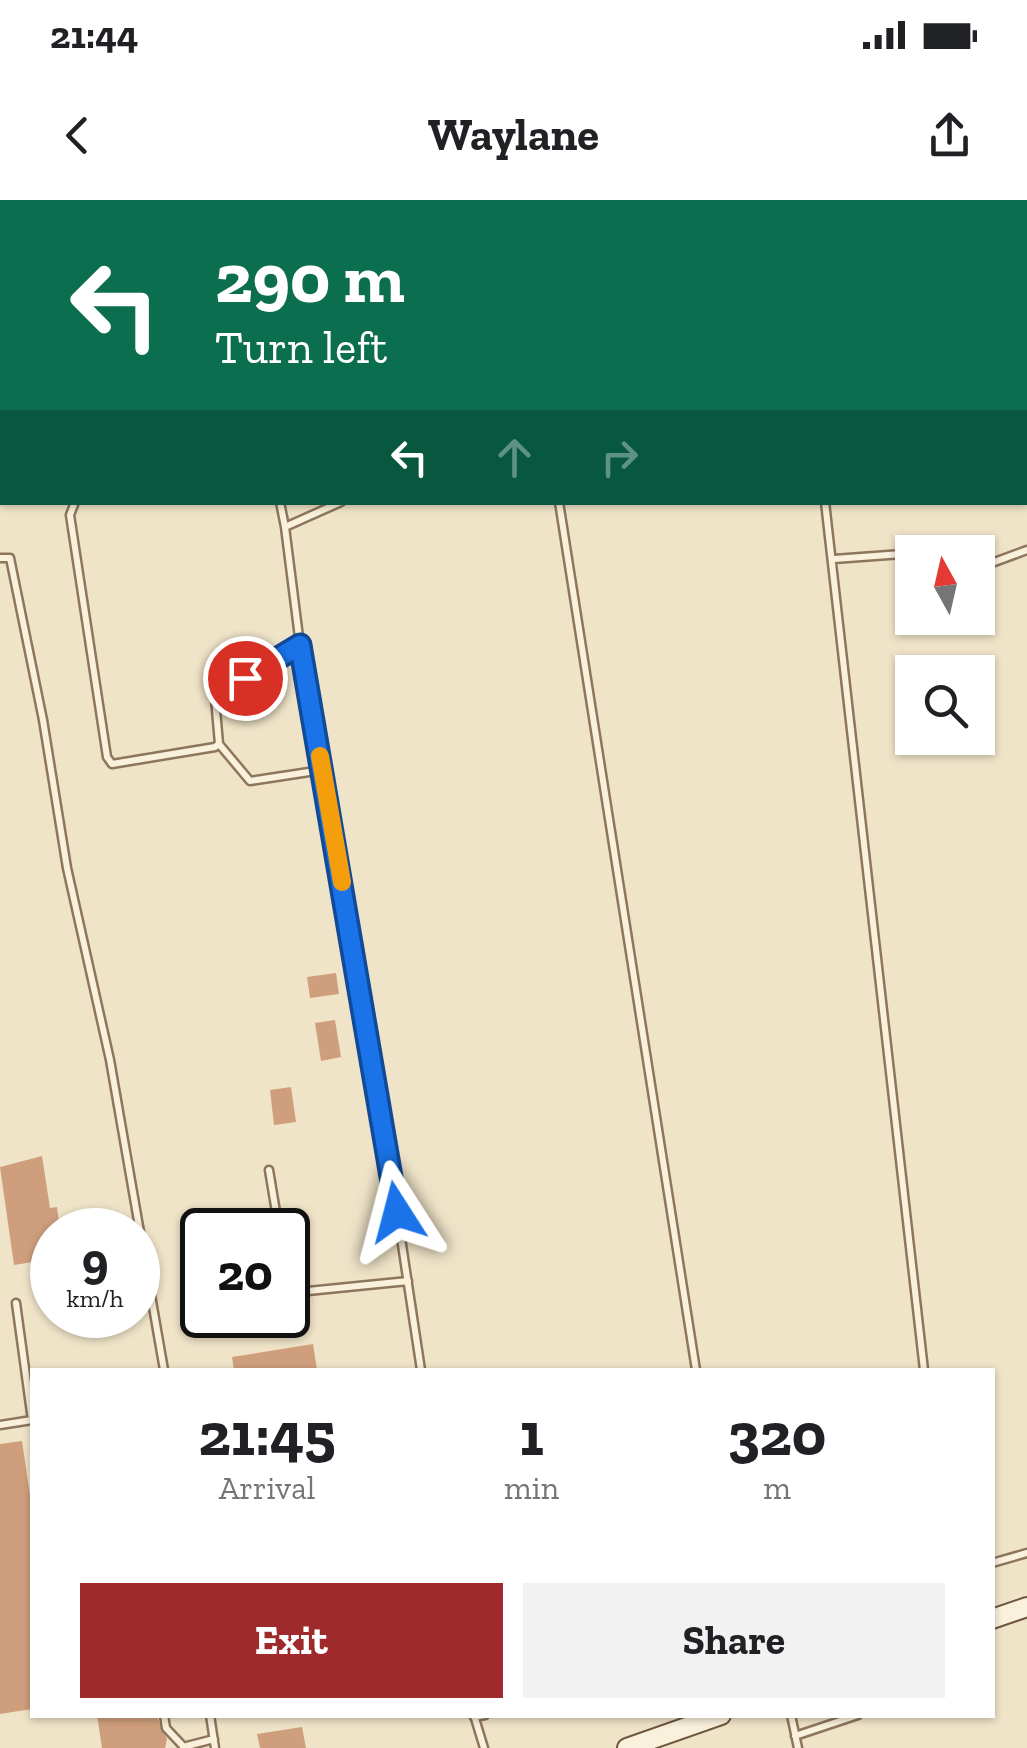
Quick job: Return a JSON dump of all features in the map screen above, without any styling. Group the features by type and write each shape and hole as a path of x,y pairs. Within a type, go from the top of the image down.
{"main road":[{"path":"995,1615 1027,1606"},
{"path":"627,1748 712,1718"}],"lane":[{"path":"75,505 70,515 109,761 116,764 220,744"},
{"path":"280,505 300,645 422,1368"},
{"path":"284,526 335,505"},
{"path":"558,505 696,1368"},
{"path":"825,505 924,1368"},
{"path":"995,562 1027,550"},
{"path":"834,559 895,555"},
{"path":"0,558 10,558 44,720 67,868 110,1060 164,1368"},
{"path":"300,645 217,695 220,744 250,781 322,770"},
{"path":"269,1170 275,1208"},
{"path":"310,1291 408,1282"},
{"path":"16,1304 30,1392"},
{"path":"0,1425 30,1420"},
{"path":"995,1563 1027,1553"},
{"path":"164,1718 166,1728 183,1746 214,1744 210,1718"},
{"path":"475,1718 484,1748"},
{"path":"792,1718 798,1748"},
{"path":"796,1736 849,1718"}],"building":[{"path":"336,973 339,994 310,998 307,977"},
{"path":"335,1020 341,1057 321,1061 315,1023"},
{"path":"291,1087 296,1122 274,1125 270,1090"},
{"path":"42,1156 50,1208 30,1208 30,1262 14,1265 0,1167"},
{"path":"313,1344 317,1368 234,1368 232,1357"},
{"path":"22,1441 30,1495 30,1709 0,1714 0,1444"},
{"path":"97,1718 157,1718 167,1739 165,1748 102,1748"},
{"path":"302,1727 306,1748 260,1748 257,1734"}],"slow traffic":[{"path":"320,756 342,882"}],"route":[{"path":"245,678 300,645 397,1212"}]}
